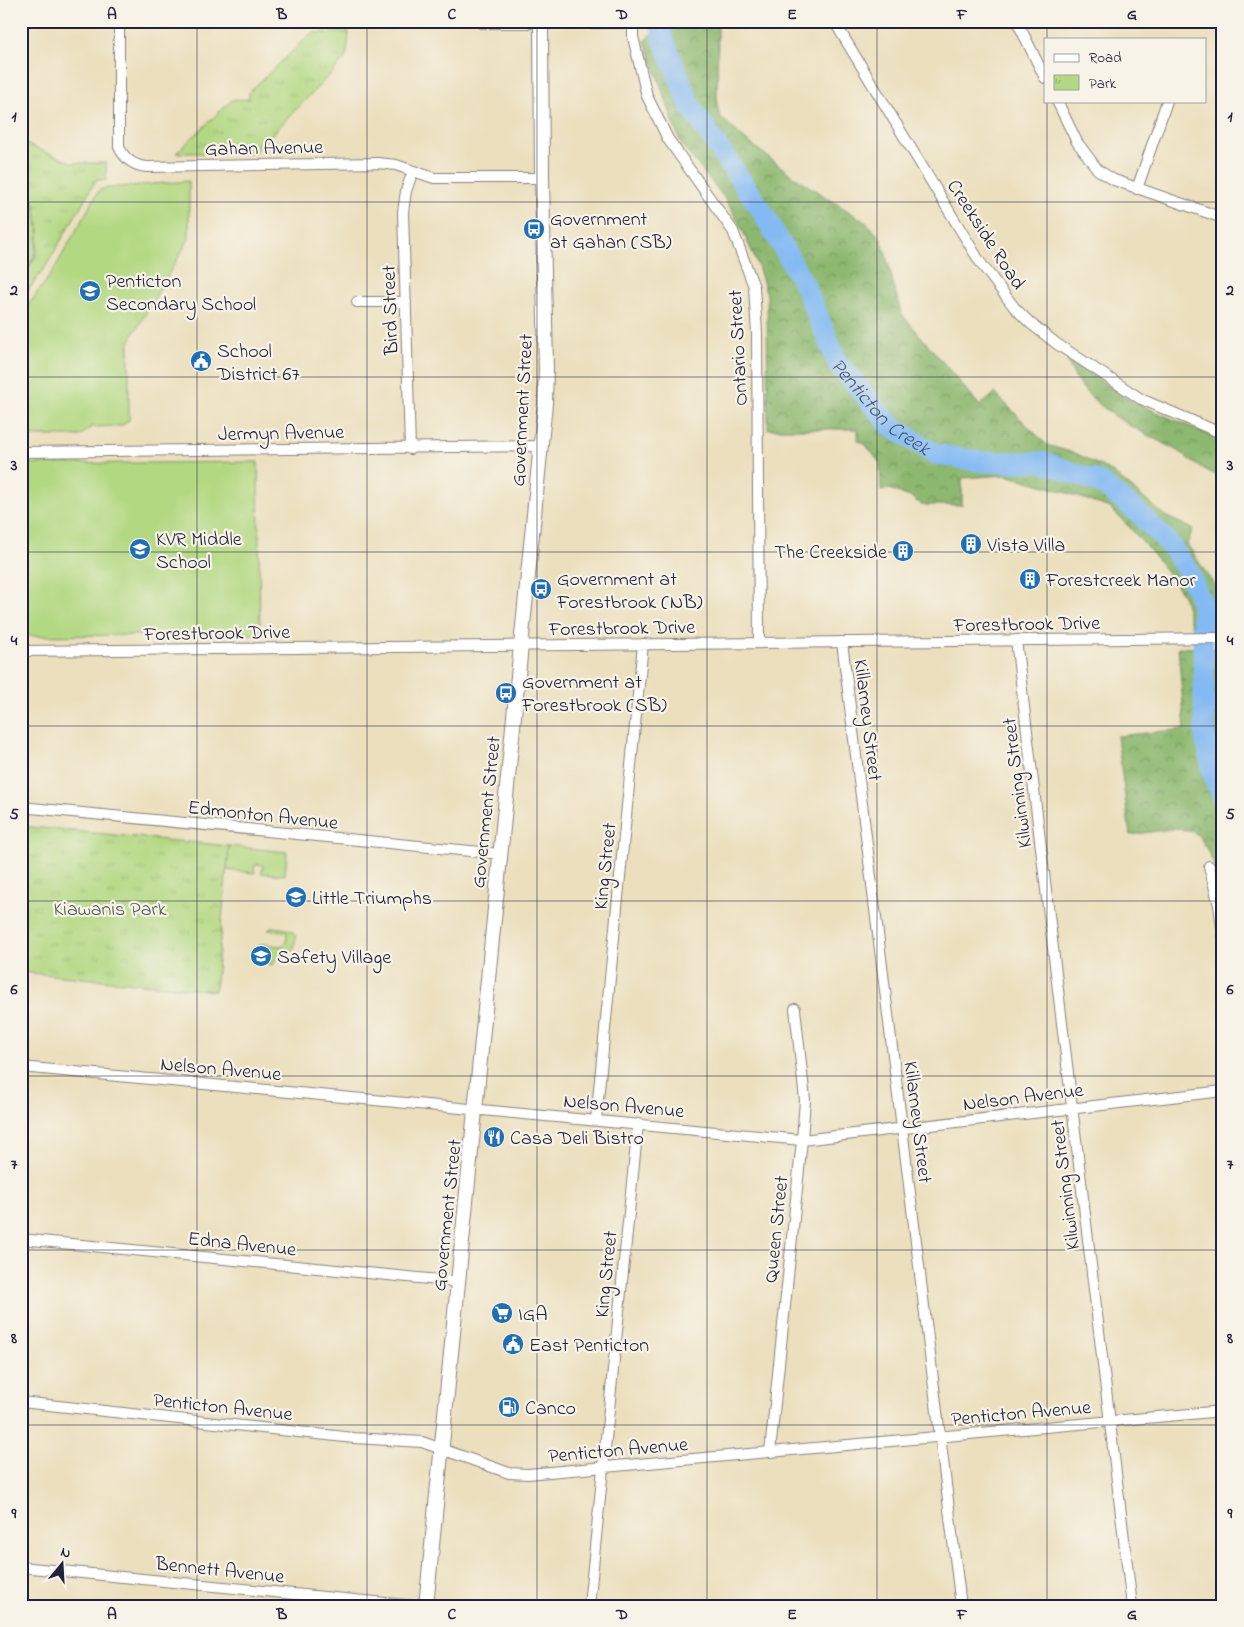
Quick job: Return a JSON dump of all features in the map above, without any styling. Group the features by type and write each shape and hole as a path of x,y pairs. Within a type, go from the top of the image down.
{"street":[{"name":"Gahan Avenue","path":"118,21 119,141 122,154 130,162 148,167 378,163 396,165 423,175 439,178 542,178"},
{"path":"482,21 632,21"},
{"name":"Ontario Street","path":"632,21 632,37 647,96 668,139 733,231 754,287 757,334 759,643"},
{"name":"Creekside Road","path":"834,21 980,262 1014,307 1057,344 1141,399 1223,434"},
{"path":"1016,21 1044,76"},
{"name":"Government Street","path":"426,1606 477,1109 530,546 542,446 546,368 541,22"},
{"path":"1057,102 1077,142 1098,170 1114,180 1137,189 1223,218"},
{"path":"1137,189 1167,102"},
{"name":"Bird Street","path":"410,449 404,201 413,171"},
{"path":"357,302 406,302"},
{"name":"Jermyn Avenue","path":"21,452 542,446"},
{"name":"Forestbrook Drive","path":"21,651 1223,638"},
{"name":"Kilwinning Street","path":"1016,640 1132,1606"},
{"name":"Killarney Street","path":"842,642 961,1606"},
{"name":"King Street","path":"596,1120 643,644"},
{"name":"Edmonton Avenue","path":"21,807 501,854"},
{"path":"1209,866 1219,905 1223,935"},
{"name":"Queen Street","path":"770,1452 805,1100 795,1009"},
{"name":"Nelson Avenue","path":"21,1066 802,1140 1223,1090"},
{"name":"King Street","path":"589,1606 638,1124"},
{"name":"Edna Avenue","path":"21,1239 459,1282"},
{"name":"Penticton Avenue","path":"21,1402 354,1438 422,1442 516,1474 1223,1411"},
{"name":"Bennett Avenue","path":"21,1567 416,1606"}],"green space":[{"path":"718,21 717,105 720,116 742,137 793,176 867,223 882,240 901,313 980,406 995,393 1047,445 1077,454 1111,471 1165,516 1193,529 1187,544 1216,588 1218,628 1192,628 1183,595 1154,555 1110,508 1056,489 1006,475 962,478 962,505 921,505 915,499 889,489 881,491 880,463 865,444 858,441 858,429 768,429 767,295 758,266 743,231 723,196 681,144 645,41 658,29 668,26 688,22"},
{"path":"349,32 347,53 344,60 254,153 176,153 232,100 249,99 249,92 312,33"},
{"path":"21,142 73,163 106,163 106,180 96,180 46,266 24,296 21,294 21,280 37,251 39,227 34,201 21,175"},
{"path":"21,175 34,202 38,228 34,254 21,280"},
{"name":"Penticton Secondary School","path":"189,181 189,239 129,342 129,420 121,426 92,427 80,436 21,436 21,315 52,273 98,192 106,188"},
{"path":"1068,359 1131,401 1223,441 1223,478 1197,465 1183,454 1116,417 1091,397 1079,384 1068,363"},
{"name":"KVR Middle School","path":"258,462 260,634 21,636 21,464"},
{"path":"1178,647 1222,649 1223,886 1207,849 1195,833 1177,828 1130,835 1117,736 1185,729"},
{"name":"Kiawanis Park","path":"21,826 229,846 215,991 21,972"},
{"path":"229,846 287,852 285,875 261,873 262,865 258,864 254,867 255,873 227,870"},
{"path":"272,927 293,932 295,935 295,945 292,953 277,958 272,965 268,963 268,958 254,957 255,950 261,944 281,946 286,943 287,932 268,930"}],"waterway":[{"name":"Penticton Creek","path":"660,21 663,39 692,109 762,211 805,286 838,364 890,425 935,454 983,462 1043,462 1099,482 1135,510 1167,541 1188,571 1202,603 1205,736 1214,777 1223,797"}],"place":[{"name":"Government at Gahan (SB)","path":"534,229"},
{"name":"Penticton Secondary School","path":"90,291"},
{"name":"School District 67","path":"201,361"},
{"name":"Vista Villa","path":"971,544"},
{"name":"KVR Middle School","path":"140,549"},
{"name":"The Creekside","path":"903,551"},
{"name":"Forestcreek Manor","path":"1030,579"},
{"name":"Government at Forestbrook (NB)","path":"541,589"},
{"name":"Government at Forestbrook (SB)","path":"506,693"},
{"name":"Little Triumphs","path":"296,897"},
{"name":"Safety Village","path":"261,956"},
{"name":"Casa Deli Bistro","path":"494,1137"},
{"name":"IGA","path":"502,1313"},
{"name":"East Penticton","path":"513,1344"},
{"name":"Canco","path":"509,1407"}]}
